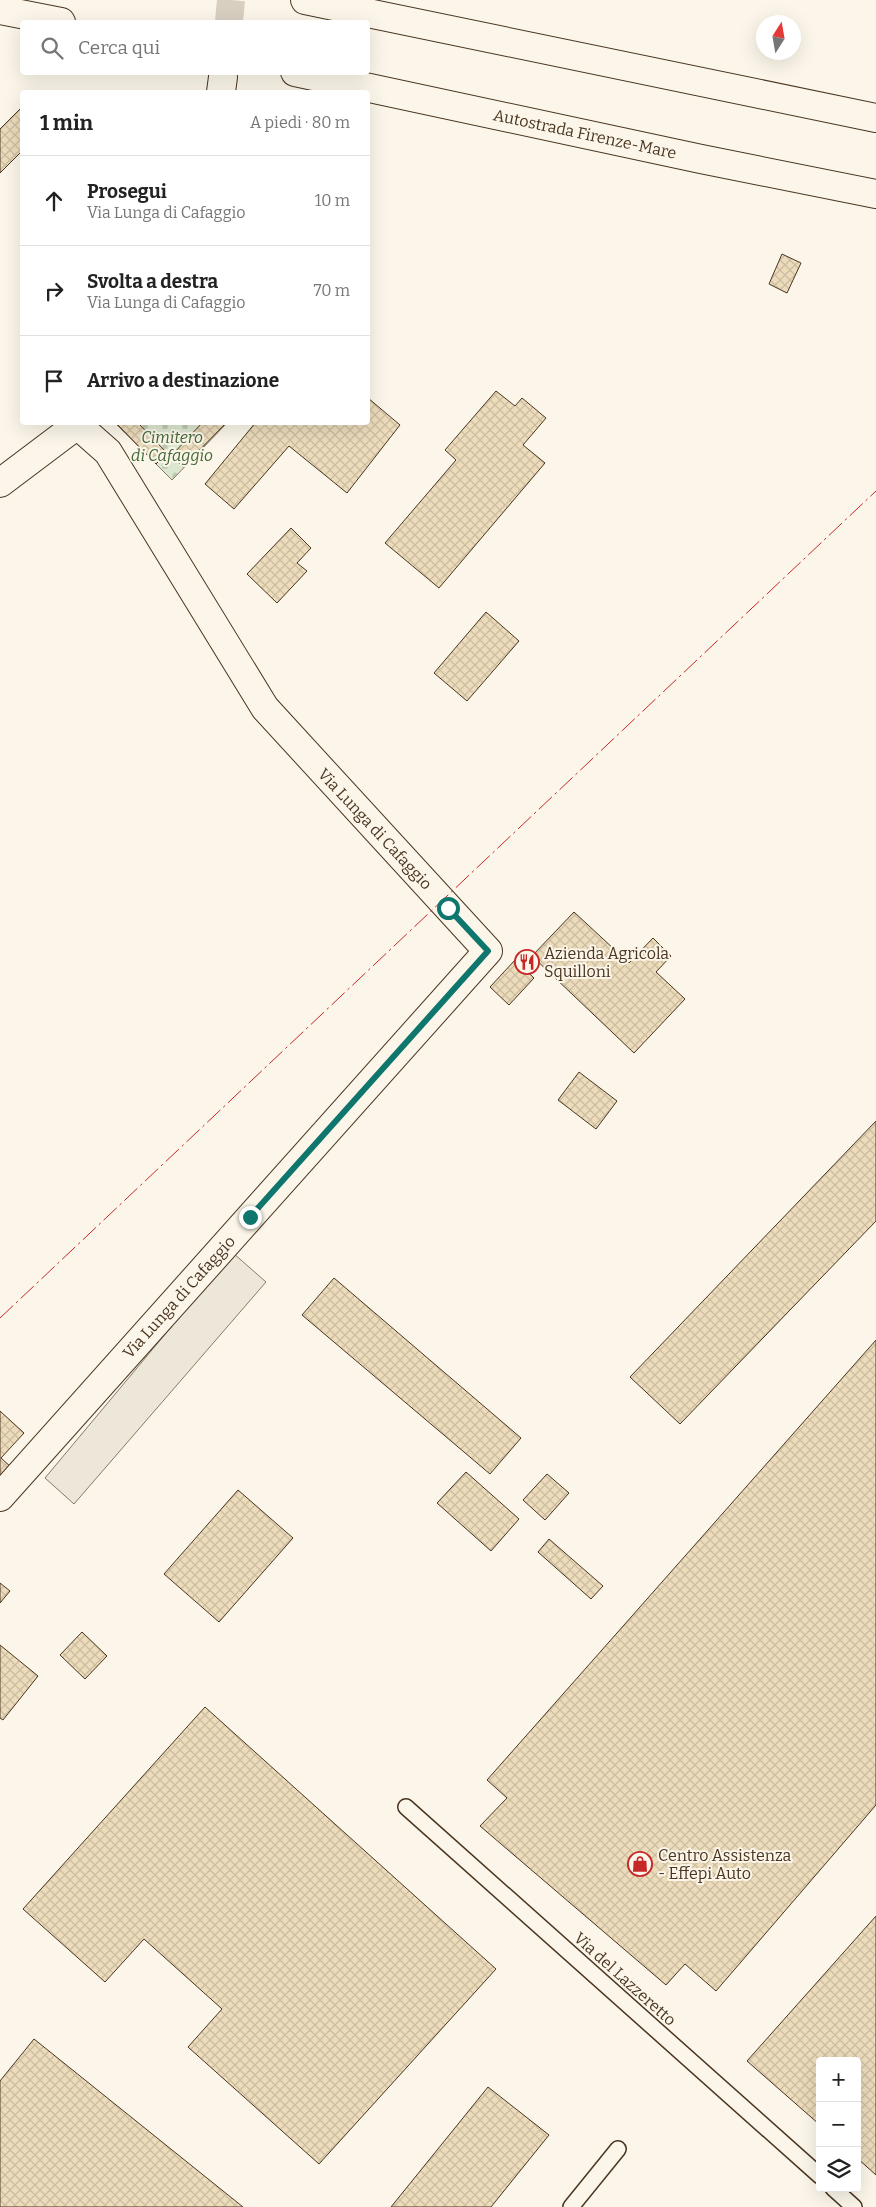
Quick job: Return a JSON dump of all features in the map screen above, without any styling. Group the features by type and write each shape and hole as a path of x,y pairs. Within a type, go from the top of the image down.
{"main road":[{"path":"305,0 876,118"},
{"path":"0,10 51,20"},
{"name":"Autostrada Firenze-Mare","path":"309,75 691,157 876,194"},
{"path":"0,483 75,425"},
{"name":"Via Lunga di Cafaggio","path":"0,1497 488,951 265,708 108,452 77,425"}],"lane":[{"name":"Via del Lazzeretto","path":"406,1808 816,2172"},
{"path":"571,2207 618,2149"},
{"path":"837,2192 854,2207"}],"green space":[{"name":"Cimitero di Cafaggio","path":"117,425 225,425 172,480"}],"shaded area":[{"path":"233,1253 266,1282 74,1504 45,1478"}],"building":[{"path":"20,109 20,153 0,173 0,129"},
{"path":"782,254 801,263 787,293 769,284"},
{"path":"496,391 515,406 522,398 546,418 523,445 545,463 439,588 385,543 456,460 445,450"},
{"path":"370,400 400,425 347,493 289,446 234,509 205,484 254,425 370,425"},
{"path":"118,425 140,425 167,453 156,464"},
{"path":"200,425 224,425 183,467 172,455"},
{"path":"291,528 311,548 297,563 307,571 277,603 247,574"},
{"path":"486,612 519,641 467,701 434,673"},
{"path":"574,912 629,963 653,938 671,956 656,972 685,999 634,1053 532,956"},
{"path":"515,960 534,978 509,1005 490,987"},
{"path":"579,1072 617,1101 596,1129 558,1100"},
{"path":"876,1121 876,1221 680,1424 630,1377"},
{"path":"334,1278 521,1438 490,1474 302,1315"},
{"path":"876,1340 876,1805 716,1991 685,1964 666,1985 480,1826 507,1798 487,1780"},
{"path":"0,1411 24,1433 1,1458 12,1468 0,1481"},
{"path":"466,1472 519,1519 491,1551 437,1503"},
{"path":"547,1474 569,1493 545,1520 523,1500"},
{"path":"238,1490 293,1538 219,1622 164,1574"},
{"path":"549,1539 603,1586 591,1599 538,1552"},
{"path":"0,1583 10,1591 0,1603"},
{"path":"82,1632 107,1656 85,1679 60,1655"},
{"path":"0,1645 38,1676 3,1720 0,1718"},
{"path":"205,1707 496,1969 319,2164 188,2047 222,2009 144,1939 105,1982 23,1909"},
{"path":"876,1916 876,2175 861,2162 861,2057 816,2057 816,2121 747,2061"},
{"path":"34,2039 243,2207 0,2207 0,2081"},
{"path":"488,2087 549,2135 491,2207 391,2207"}],"tunnel":[{"path":"229,20 231,0"}],"power":[{"path":"0,1318 876,491"}],"place":[{"name":"Azienda Agricola Squilloni","path":"527,962"},
{"name":"Centro Assistenza - Effepi Auto","path":"640,1864"}],"route":[{"path":"250,1217 488,951 448,908"}]}
